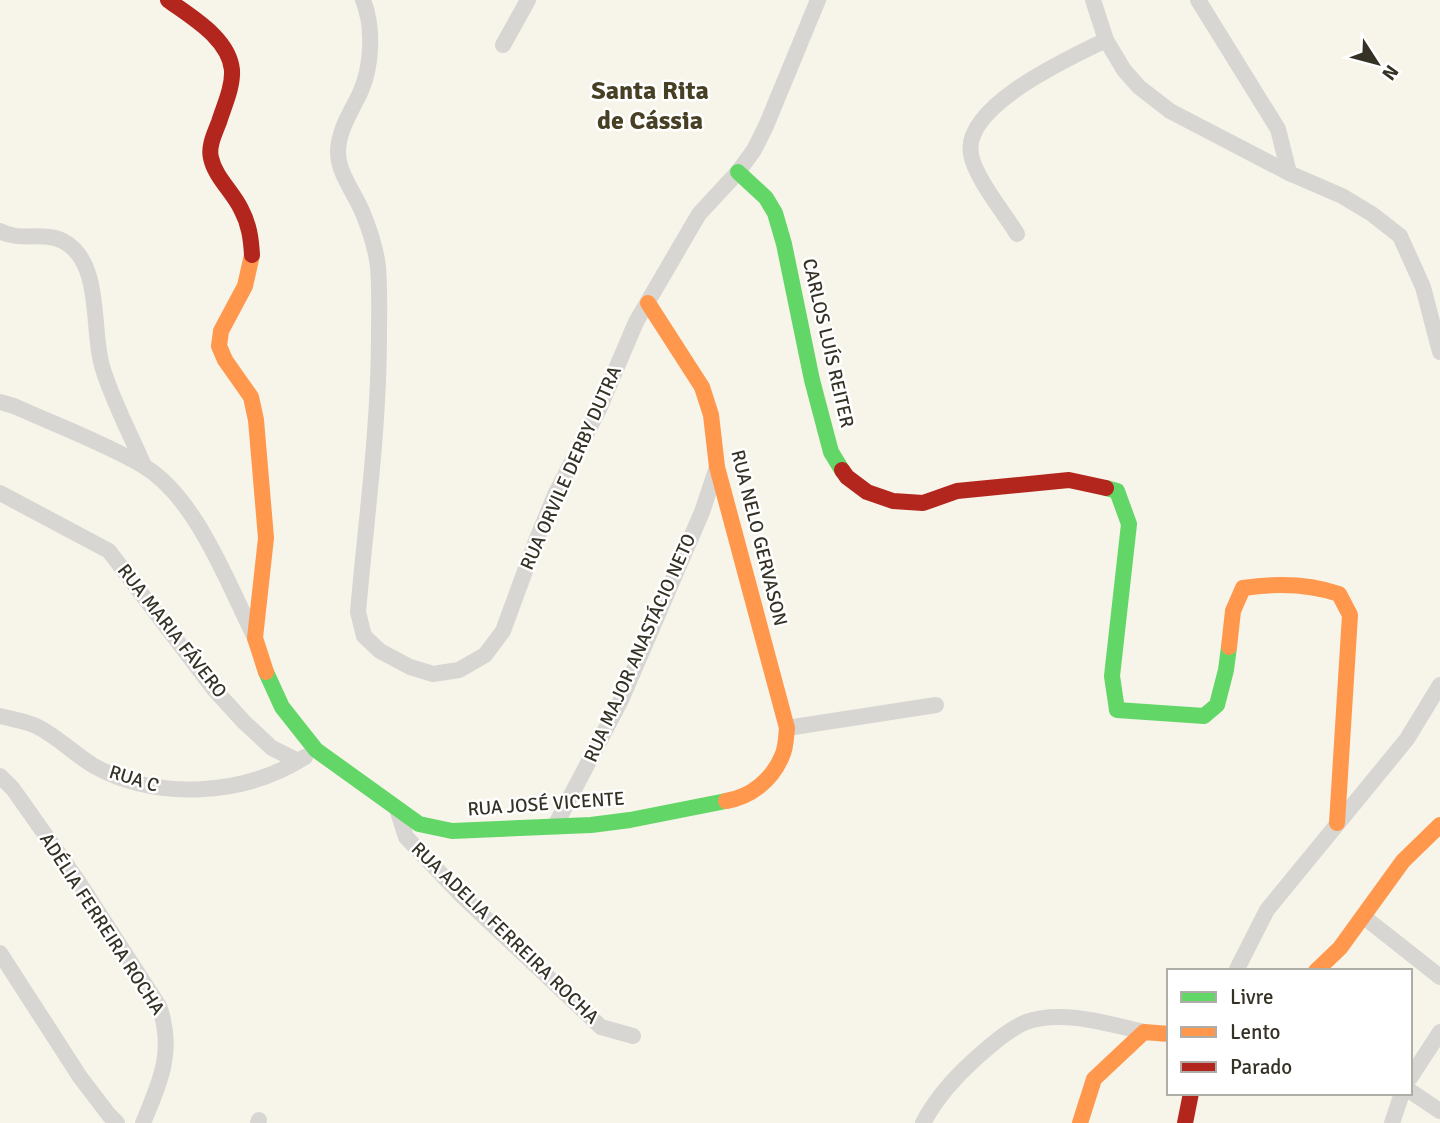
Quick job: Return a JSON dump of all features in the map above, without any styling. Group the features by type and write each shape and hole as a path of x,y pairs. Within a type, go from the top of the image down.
{"street":[{"path":"168,0 207,29 224,48 232,69 229,91 211,144 210,156 214,168 241,208 251,234 252,259 245,286 221,331 219,346 225,360 251,397 256,420 266,538 255,638"},
{"name":"RUA ORVILE DERBY DUTRA","path":"363,0 370,21 368,67 362,89 341,130 338,153 343,174 362,211 373,242 377,265 379,380 358,612 364,636 380,651 410,667 433,674 459,670 485,654 503,631 555,495 599,409 624,346 699,214 738,172 754,150 818,0"},
{"path":"503,45 528,0"},
{"path":"1093,0 1106,40 1124,71 1139,87 1170,110 1289,173 1342,196 1400,236 1423,287 1440,352"},
{"path":"1198,0 1278,129 1289,173"},
{"path":"1017,234 975,167 970,152 972,139 982,122 1010,93 1042,72 1106,40"},
{"name":"CARLOS LUÍS REITER","path":"738,172 766,198 775,213 831,452 847,477 867,492 880,497 893,501 923,503 957,491 1069,480 1117,491 1129,523 1112,676 1117,710 1204,716 1217,705 1226,670 1233,611 1243,588 1270,584 1321,587 1339,594 1350,615 1337,823"},
{"path":"0,231 12,236 44,236 63,241 75,250 86,266 93,291 97,348 103,369 144,466"},
{"name":"RUA NELO GERVASON","path":"648,303 702,387 711,415 716,467 787,728 783,755"},
{"path":"0,402 144,466 177,496 193,515 255,638"},
{"name":"RUA MAJOR ANASTÁCIO NETO","path":"555,826 621,700 702,512 716,467"},
{"name":"RUA MARIA FÁVERO","path":"0,493 109,551 214,688 244,722 272,748 298,761"},
{"name":"RUA JOSÉ VICENTE","path":"255,638 282,707 316,750 419,824 452,831 630,820 739,799 768,780 783,755"},
{"path":"1237,969 1267,910 1407,739 1440,685"},
{"path":"787,728 936,705"},
{"name":"RUA C","path":"0,716 39,727 95,766 161,789 231,786 272,773 316,750"},
{"name":"ADÉLIA FERREIRA ROCHA","path":"0,776 13,789 78,881 159,1006 166,1026 168,1046 164,1070 144,1123"},
{"name":"RUA ADELIA FERREIRA ROCHA","path":"397,809 406,836 460,895 601,1027 633,1036"},
{"path":"1318,969 1340,948 1403,861 1440,825"},
{"path":"1364,917 1440,977"},
{"path":"0,953 80,1077 117,1123"},
{"path":"923,1123 944,1089 994,1042 1027,1022 1060,1017 1167,1034"},
{"path":"1080,1123 1094,1079 1144,1032"},
{"path":"1412,1075 1440,1032"},
{"path":"1412,1092 1440,1111"},
{"path":"1185,1123 1191,1095"},
{"path":"1392,1123 1401,1095"}],"traffic: fast":[{"path":"738,172 766,198 775,213 812,380 831,452 842,470"},
{"path":"1106,488 1117,491 1129,524 1112,676 1117,710 1204,716 1217,705 1229,647"},
{"path":"266,672 282,707 316,750 419,824 452,831 591,825 726,801"}],"traffic: slow":[{"path":"252,255 245,286 221,331 219,346 225,360 251,397 256,420 266,538 255,638 266,672"},
{"path":"648,303 702,387 711,415 717,467 787,728 783,753 773,773 760,786 744,796 726,801"},
{"path":"1229,647 1233,611 1243,588 1291,585 1339,594 1350,615 1337,823"},
{"path":"1318,969 1340,948 1403,861 1440,825"},
{"path":"1080,1123 1094,1079 1144,1032 1167,1034"}],"traffic: jam":[{"path":"168,0 208,29 224,48 229,59 231,83 210,153 216,172 244,215 252,255"},
{"path":"842,470 867,492 893,501 923,503 957,491 1069,480 1106,488"},
{"path":"1185,1123 1191,1095"}],"district":[{"name":"Santa Rita de Cássia","path":"650,106"}]}
